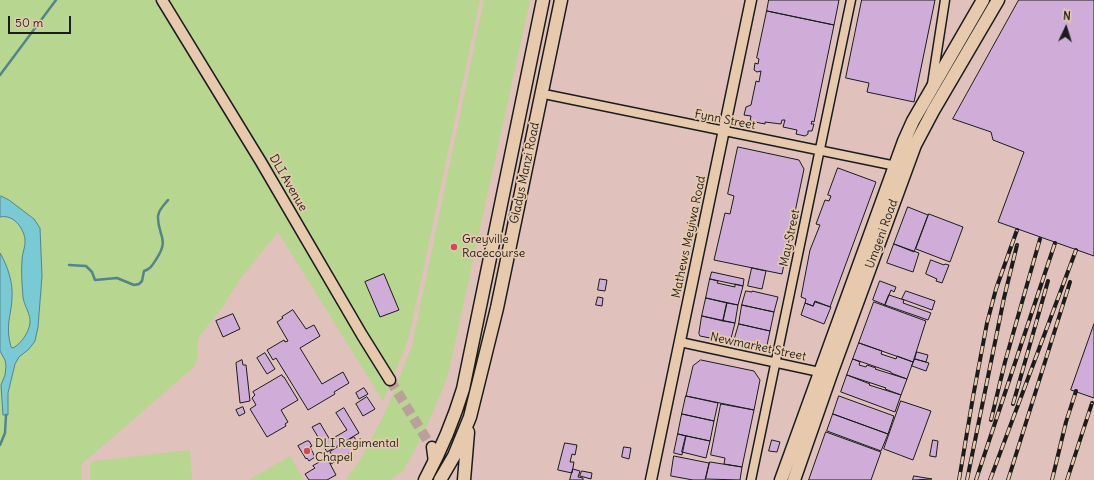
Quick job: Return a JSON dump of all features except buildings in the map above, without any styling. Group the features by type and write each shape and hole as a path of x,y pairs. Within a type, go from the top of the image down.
{"main road":[{"name":"Gladys Manzi Road","path":"424,480 434,462 434,447 456,413 463,389 543,0"},
{"name":"Gladys Manzi Road","path":"441,479 463,436 470,417 545,94 561,0"},
{"name":"Umgeni Road","path":"781,480 792,472 904,141 913,121 983,0"},
{"name":"Umgeni Road","path":"826,373 922,130 998,0"},
{"path":"524,90 545,94"},
{"path":"481,305 496,308"},
{"path":"464,480 470,417"},
{"path":"434,447 457,480"},
{"path":"434,462 441,479"}],"street":[{"name":"DLI Avenue","path":"162,0 257,156 390,380"},
{"name":"Mathews Meyiwa Road","path":"651,480 751,0"},
{"name":"May Street","path":"751,480 851,0"},
{"path":"931,90 946,0"},
{"name":"Fynn Street","path":"545,94 724,132 896,166"},
{"name":"Newmarket Street","path":"680,342 826,373"}],"green space":[{"path":"0,0 480,0 410,332 404,351 383,401 278,232 240,279 223,306 199,337 197,345 197,359 194,367 84,462 81,467 82,480 0,480"},
{"name":"Greyville Racecourse","path":"484,0 530,0 449,370 422,437 403,471 389,480 346,480 363,455 385,413 412,346"},
{"path":"190,450 192,480 90,480 90,465 93,461"},
{"path":"290,456 304,480 249,480"}],"water":[{"path":"1,196 9,200 34,219 40,228 42,276 38,327 35,341 29,349 19,357 15,364 8,393 8,415 3,415 1,385 5,375 6,366 5,360 0,351 0,253 8,269 12,286 8,327 11,347 13,348 19,344 24,337 28,330 30,320 23,297 22,283 22,257 25,244 24,234 20,226 13,219 9,217 0,217"}],"waterway":[{"path":"0,75 56,0"},
{"path":"69,265 86,266 92,272 95,280 117,278 134,285 139,284 142,281 144,271 152,266 161,251 163,241 158,216 168,200"},
{"path":"0,445 5,433 6,415"}],"tunnel":[{"path":"390,380 429,443"}],"railway":[{"path":"959,480 987,323 996,289 1017,230"},
{"path":"991,420 1005,362 1040,239"},
{"path":"976,480 1055,243"},
{"path":"967,480 1004,298 1017,245"},
{"path":"990,480 1076,250"},
{"path":"1013,404 1048,281"},
{"path":"1008,480 1070,282"},
{"path":"1052,480 1066,422 1076,391"},
{"path":"1067,480 1092,403"}],"place":[{"name":"Greyville Racecourse","path":"454,247"},
{"name":"DLI Regimental Chapel","path":"307,451"}]}
